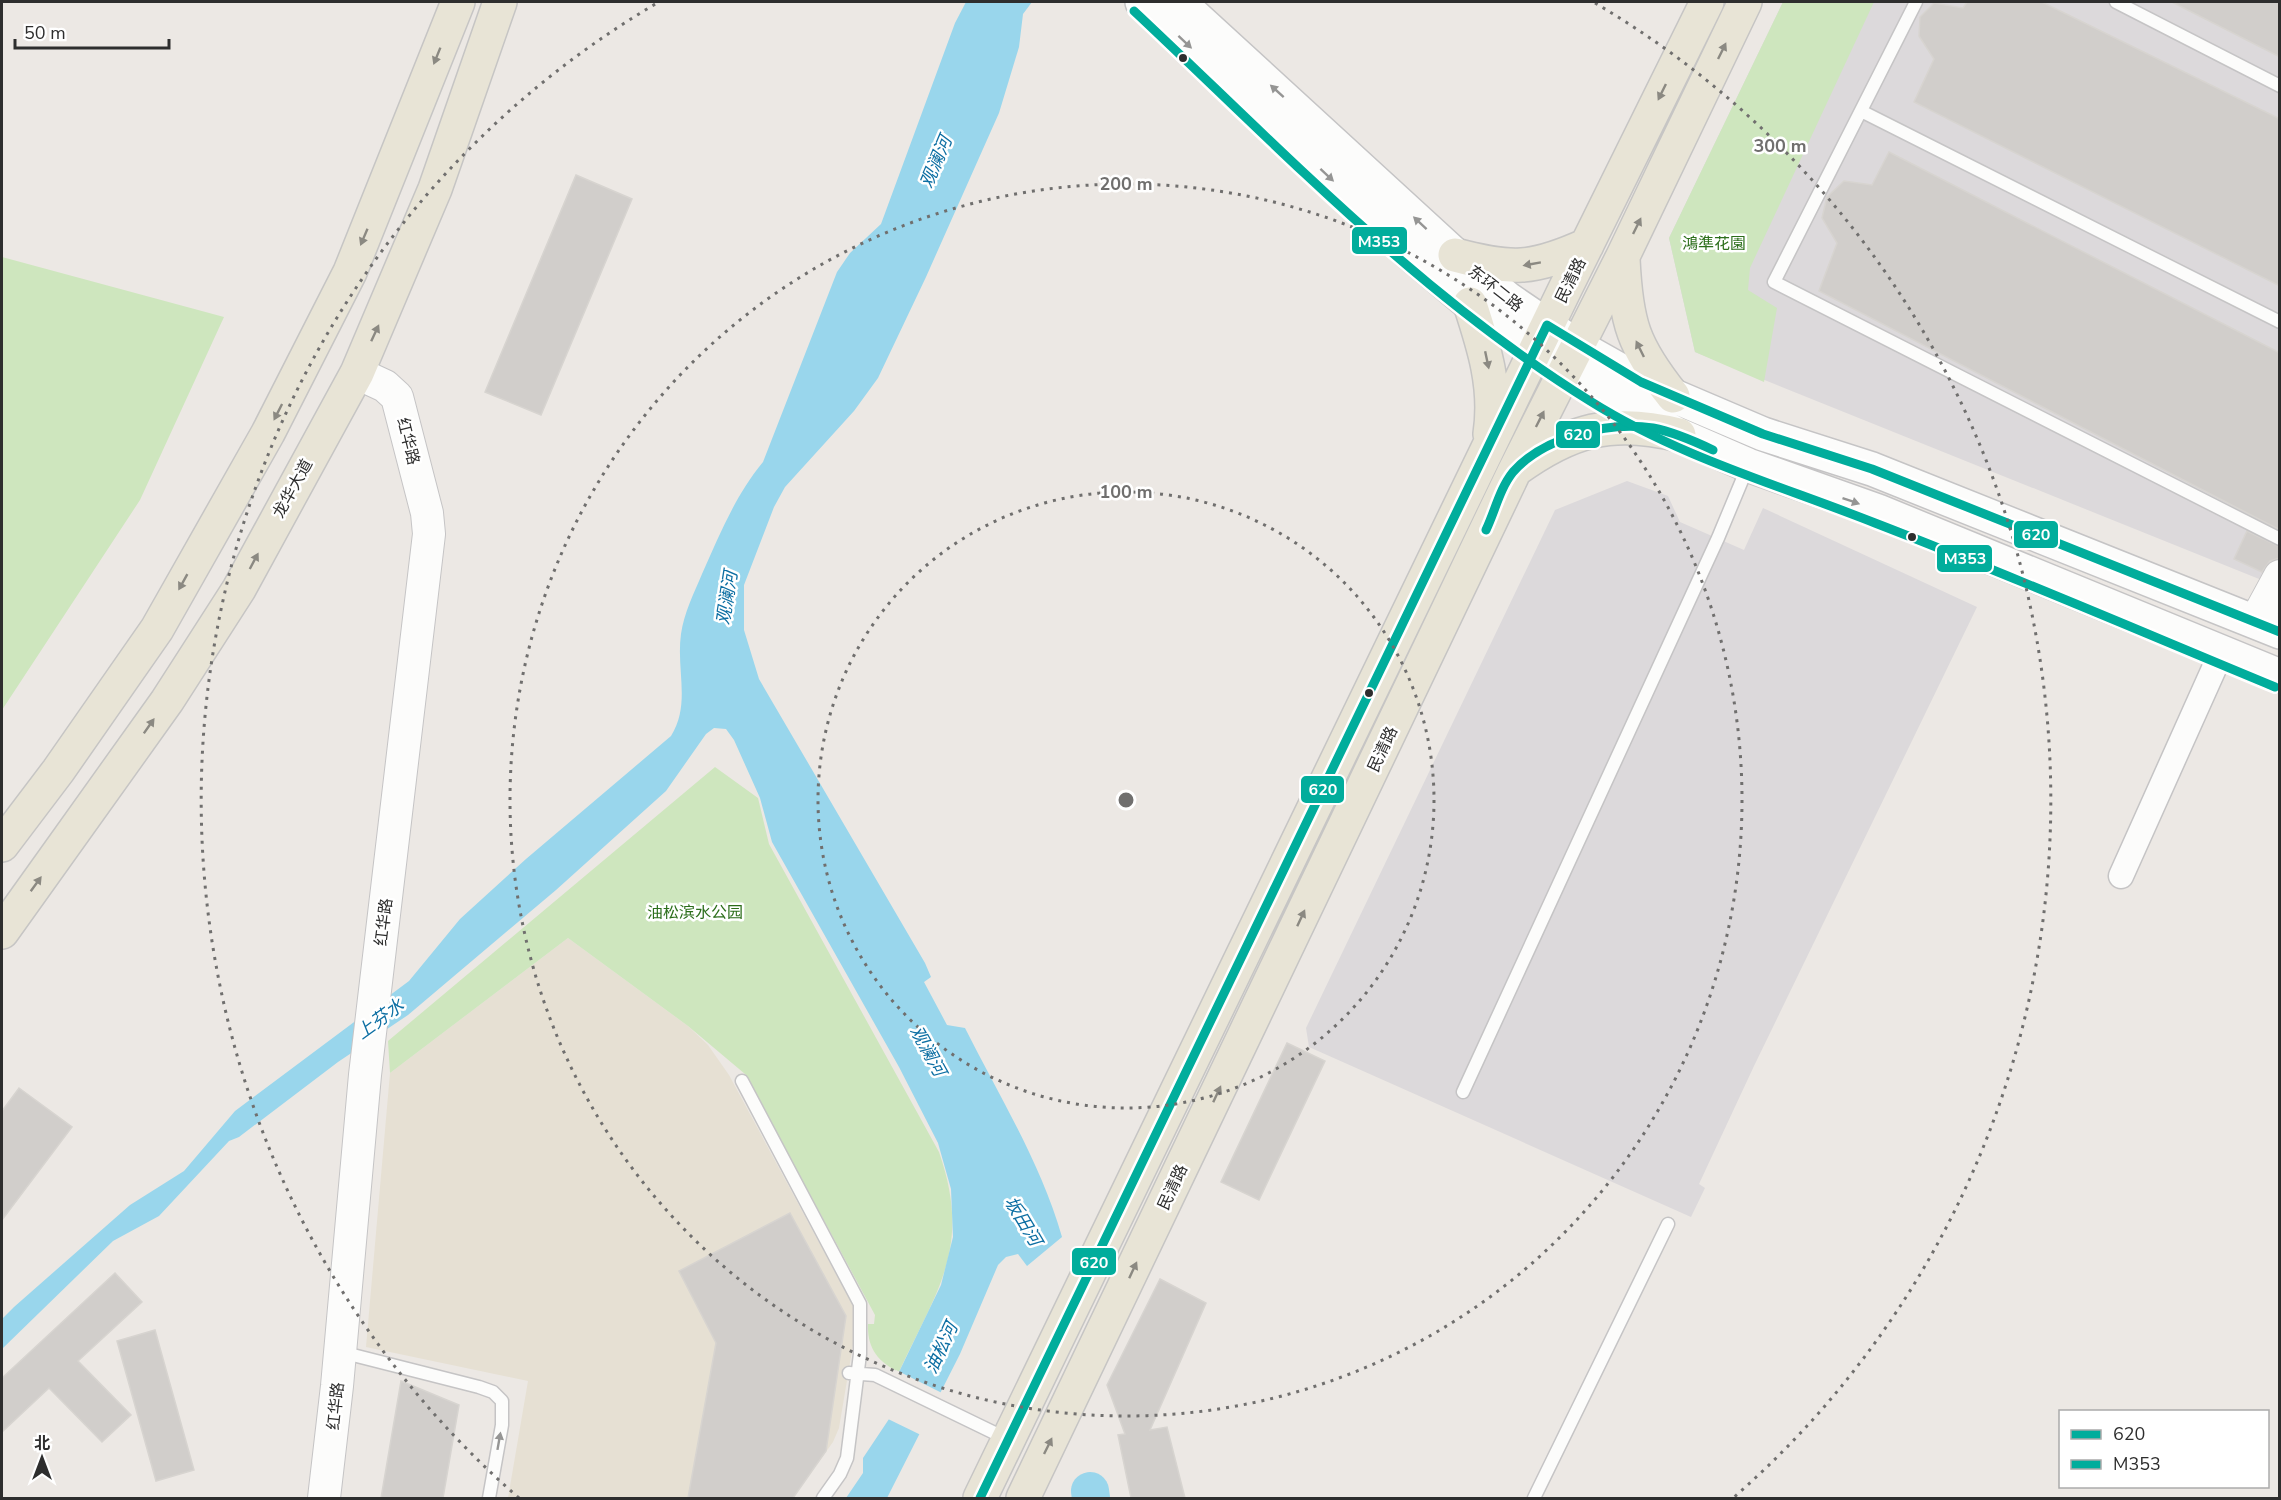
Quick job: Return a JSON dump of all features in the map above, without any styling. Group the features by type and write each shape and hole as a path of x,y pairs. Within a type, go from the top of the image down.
{"main road":[{"path":"2,845 58,771 157,628 268,433 350,272 458,2"},
{"name":"龙华大道","path":"2,932 167,701 239,589 357,373 435,189 500,2"},
{"name":"东环二路","path":"1142,2 1404,248 1470,304 1542,337 1572,357 1641,382 1762,434 1872,470 2267,627"},
{"name":"东环二路","path":"1179,2 1455,255 1508,299 1542,337"},
{"name":"民清路","path":"980,1498 1542,337 1707,2"},
{"name":"民清路","path":"1023,1498 1514,471 1623,256 1745,2"},
{"path":"1455,255 1505,267 1530,266 1557,259 1587,245"},
{"path":"1623,256 1625,296 1630,326 1641,351 1674,396"},
{"path":"1470,304 1486,354 1491,381 1493,410 1488,450"},
{"name":"东环二路","path":"1572,357 1597,392 1679,435 1748,465 1878,511 2280,676"},
{"path":"1514,471 1560,441 1592,431 1624,426 1651,428 1679,435"}],"street":[{"name":"红华路","path":"324,1498 341,1352 365,1075 429,534 427,513 397,397 385,386 357,373"},
{"path":"2267,627 2280,576"},
{"path":"2121,876 2222,653"}],"lane":[{"path":"1916,2 1774,282 2280,539"},
{"path":"2116,2 2280,86"},
{"path":"1861,111 2280,322"},
{"path":"1463,1092 1713,549 1748,465"},
{"path":"742,1081 860,1304 844,1467 823,1498"},
{"path":"1534,1498 1668,1224"},
{"path":"341,1352 493,1392 502,1401 502,1425 489,1498"},
{"path":"854,1373 875,1375 1008,1439"}],"shaded area":[{"path":"1783,2 2279,2 2279,587 1695,352 1669,238"},
{"path":"1627,481 1668,496 1680,522 1744,550 1763,508 1977,607 1754,1066 1699,1184 1705,1188 1691,1217 1309,1047 1306,1028 1555,510"},
{"path":"568,938 688,1026 708,1045 729,1075 858,1315 839,1428 833,1442 793,1498 508,1498 528,1381 366,1347 390,1073"}],"green space":[{"name":"鴻準花園","path":"1783,2 1874,2 1750,268 1748,290 1777,308 1764,382 1695,352 1669,238"},
{"path":"2,257 224,317 140,500 2,710"},
{"name":"油松滨水公园","path":"715,767 758,798 769,844 939,1152 948,1185 952,1215 951,1241 946,1266 937,1291 899,1372 885,1364 875,1353 869,1340 868,1324 874,1324 875,1315 745,1074 688,1026 568,938 390,1073 388,1041"}],"water":[{"path":"966,2 1032,2 1023,14 1019,47 999,113 878,378 854,411 785,487 774,507 744,585 744,630 759,679 925,963 931,977 924,982 947,1025 965,1028 1031,1156 1062,1237 1027,1266 1018,1254 1006,1257 998,1265 960,1354 887,1498 846,1498 863,1473 863,1458 889,1419 899,1372 941,1285 953,1237 951,1189 938,1143 899,1067 772,842 760,798 734,740 726,729 714,728 706,734 666,791 556,890 408,1015 338,1062 239,1137 229,1141 159,1216 113,1241 2,1349 2,1319 14,1307 130,1205 184,1171 235,1111 409,981 460,919 526,859 671,736 677,724 682,699 681,634 690,603 729,516 744,488 763,462 837,272 850,253 881,224 955,23"}],"pier":[{"path":"896,1370 944,1394 923,1436 886,1418"}],"building":[{"path":"1967,2 2042,2 2280,119 2280,286 1914,102 1934,59 1919,36 1920,17 1934,3 1963,8"},
{"path":"2172,2 2280,2 2280,57"},
{"path":"1889,152 2280,353 2280,530 1819,291 1837,243 1822,218 1827,197 1844,181 1872,185"},
{"path":"576,175 632,199 541,415 485,392"},
{"path":"2247,531 2280,547 2280,558 2270,561 2262,572 2234,559"},
{"path":"1287,1043 1325,1061 1259,1200 1221,1182"},
{"path":"19,1088 72,1127 2,1220 2,1111"},
{"path":"790,1213 846,1316 826,1451 793,1498 688,1498 716,1343 679,1271"},
{"path":"115,1273 142,1302 78,1361 131,1415 102,1442 49,1388 2,1432 2,1378"},
{"path":"1160,1279 1206,1303 1150,1430 1167,1427 1185,1498 1131,1498 1118,1435 1125,1434 1107,1385"},
{"path":"155,1330 194,1470 156,1481 117,1341"},
{"path":"401,1381 459,1405 443,1498 381,1498"}],"waterway":[{"name":"坂田河","path":"1090,1491 1091,1498"}],"transit line":[{"name":"M353","path":"1134,11 1297,166 1409,267 1527,359 1590,401 1624,421 1694,454 1976,563 2275,687"},
{"name":"620","path":"980,1498 1547,325 1641,382 1763,434 1872,469 2280,632"},
{"name":"620","path":"1486,530 1501,492 1513,472 1542,449 1578,434 1616,427 1653,428 1676,434 1713,450"}],"water label":[{"name":"观澜河","path":"936,162"},
{"name":"观澜河","path":"727,598"},
{"name":"上芬水","path":"380,1019"},
{"name":"观澜河","path":"928,1051"},
{"name":"油松河","path":"941,1348"}]}
